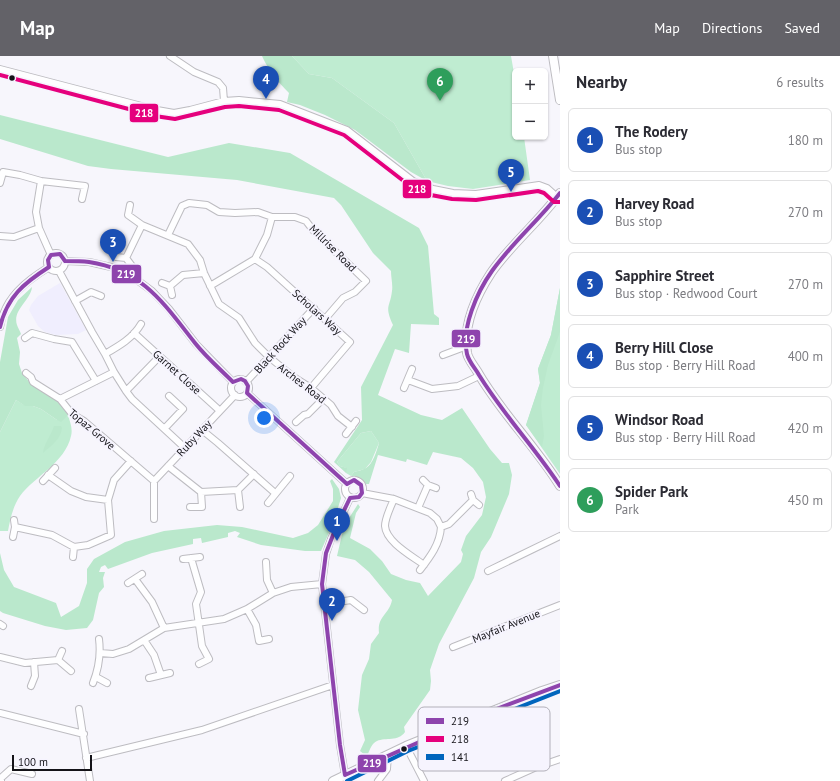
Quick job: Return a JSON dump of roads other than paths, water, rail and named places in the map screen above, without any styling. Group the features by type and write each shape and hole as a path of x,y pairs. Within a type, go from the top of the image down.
{"main road":[{"path":"553,56 560,100"},
{"path":"559,195 523,234 491,273 480,292 466,328 467,354 479,376 488,391 540,456 560,486"},
{"path":"504,707 560,685"},
{"path":"333,781 418,741"}],"street":[{"path":"169,58 194,72 218,82 223,88 224,101"},
{"path":"0,69 174,113 224,101 239,100 280,104 347,130 413,181 432,189 453,193 476,194 539,185 559,195"},
{"path":"0,183 2,172 41,181 85,186 82,200"},
{"path":"41,181 36,212 39,228 52,255"},
{"name":"Millrise Road","path":"168,235 182,206 189,203 207,205 219,212 258,212 272,217 295,217 306,221 313,230 366,281 355,292 343,298 325,319"},
{"name":"Arches Road","path":"130,205 125,214 142,225 184,242 194,250 200,260 204,273 219,304 238,318 255,343 269,357 295,378 311,388 330,405 338,416 354,424 346,434"},
{"path":"210,286 255,259 267,235 272,217"},
{"path":"126,258 142,225"},
{"path":"0,236 14,237 39,228"},
{"path":"52,255 62,255 65,260 64,267 59,271 52,270 49,267 48,260 52,255"},
{"path":"116,257 126,258 132,266"},
{"name":"Scholars Way","path":"255,259 267,267 314,308 350,342 311,388"},
{"path":"65,260 89,262 111,267 133,277 152,291 168,308 196,344 234,382"},
{"path":"0,327 1,318 12,296 24,284 49,267"},
{"path":"59,271 114,372 126,391 132,399 185,448"},
{"path":"170,286 183,276 204,273"},
{"path":"162,283 170,286"},
{"path":"170,286 172,295"},
{"path":"75,301 91,292 101,296"},
{"name":"Black Rock Way","path":"246,382 314,308"},
{"path":"105,354 120,346 141,324"},
{"path":"25,338 33,330 54,339 72,342 96,382"},
{"name":"Garnet Close","path":"134,333 219,410"},
{"path":"443,355 467,346"},
{"path":"126,391 159,357"},
{"path":"404,388 412,369"},
{"path":"60,399 114,372"},
{"name":"Topaz Grove","path":"31,375 33,382 60,399 72,414 84,421 154,481"},
{"path":"408,380 432,389 458,386 479,376"},
{"path":"238,379 246,382 249,387 247,393 243,396 235,395 231,388 234,382 238,379"},
{"path":"247,393 347,484"},
{"name":"Ruby Way","path":"154,481 219,410 235,395"},
{"path":"165,428 183,409 169,396"},
{"path":"296,422 304,415 308,414 323,400"},
{"path":"202,430 258,475 275,493"},
{"path":"15,527 52,535 74,547 88,544 111,534 108,500 114,480 131,462"},
{"path":"168,466 201,492 238,490 258,475"},
{"path":"43,481 55,468"},
{"path":"48,475 71,491 86,497 108,500"},
{"path":"268,503 290,476"},
{"path":"146,513 153,516 154,481"},
{"path":"352,481 357,481 362,484 362,493 359,497 350,498 345,491 347,484 352,481"},
{"path":"418,508 425,482 436,488"},
{"path":"238,490 240,507"},
{"path":"190,507 202,507 201,492"},
{"path":"362,493 394,499 430,513 437,519 441,527 439,541 432,554 420,570"},
{"path":"471,494 473,500 479,505"},
{"path":"345,775 340,745 322,584 326,554 331,539 350,498"},
{"path":"394,499 386,522 387,532 403,551 424,565"},
{"path":"441,527 450,524 473,500"},
{"path":"13,537 15,527 14,520"},
{"path":"488,570 560,536"},
{"path":"73,557 74,547"},
{"path":"183,558 200,557"},
{"path":"191,558 201,592 196,604 202,646 209,659 199,664"},
{"path":"266,562 267,580 273,593"},
{"path":"128,583 142,574"},
{"path":"135,579 152,602 164,628"},
{"path":"100,654 113,654 129,649 164,628 182,624 224,619 247,609 273,593 291,587 322,584"},
{"path":"325,604 351,600 364,610"},
{"name":"Mayfair Avenue","path":"453,647 560,605"},
{"path":"247,609 256,625 259,642 269,639"},
{"path":"99,639 100,654 94,680 107,683"},
{"path":"144,640 154,655 161,675"},
{"path":"58,660 62,651"},
{"path":"0,657 25,663 58,660 71,671"},
{"path":"31,686 35,676 34,662"},
{"path":"149,678 170,673"},
{"path":"86,758 202,730 333,685"},
{"path":"516,702 518,707"},
{"path":"79,709 90,781"},
{"path":"0,713 84,734"},
{"path":"406,746 418,769"},
{"path":"378,781 387,769 388,755"},
{"path":"550,762 560,759"},
{"path":"1,781 1,778 11,769 32,774"},
{"path":"419,771 424,781"},
{"path":"505,781 528,771"}],"place":[{"name":"Berry Hill Close","path":"266,99"},
{"name":"Spider Park","path":"440,101"},
{"name":"Windsor Road","path":"511,192"},
{"name":"Sapphire Street","path":"113,262"},
{"name":"The Rodery","path":"337,541"},
{"name":"Harvey Road","path":"332,621"}]}
